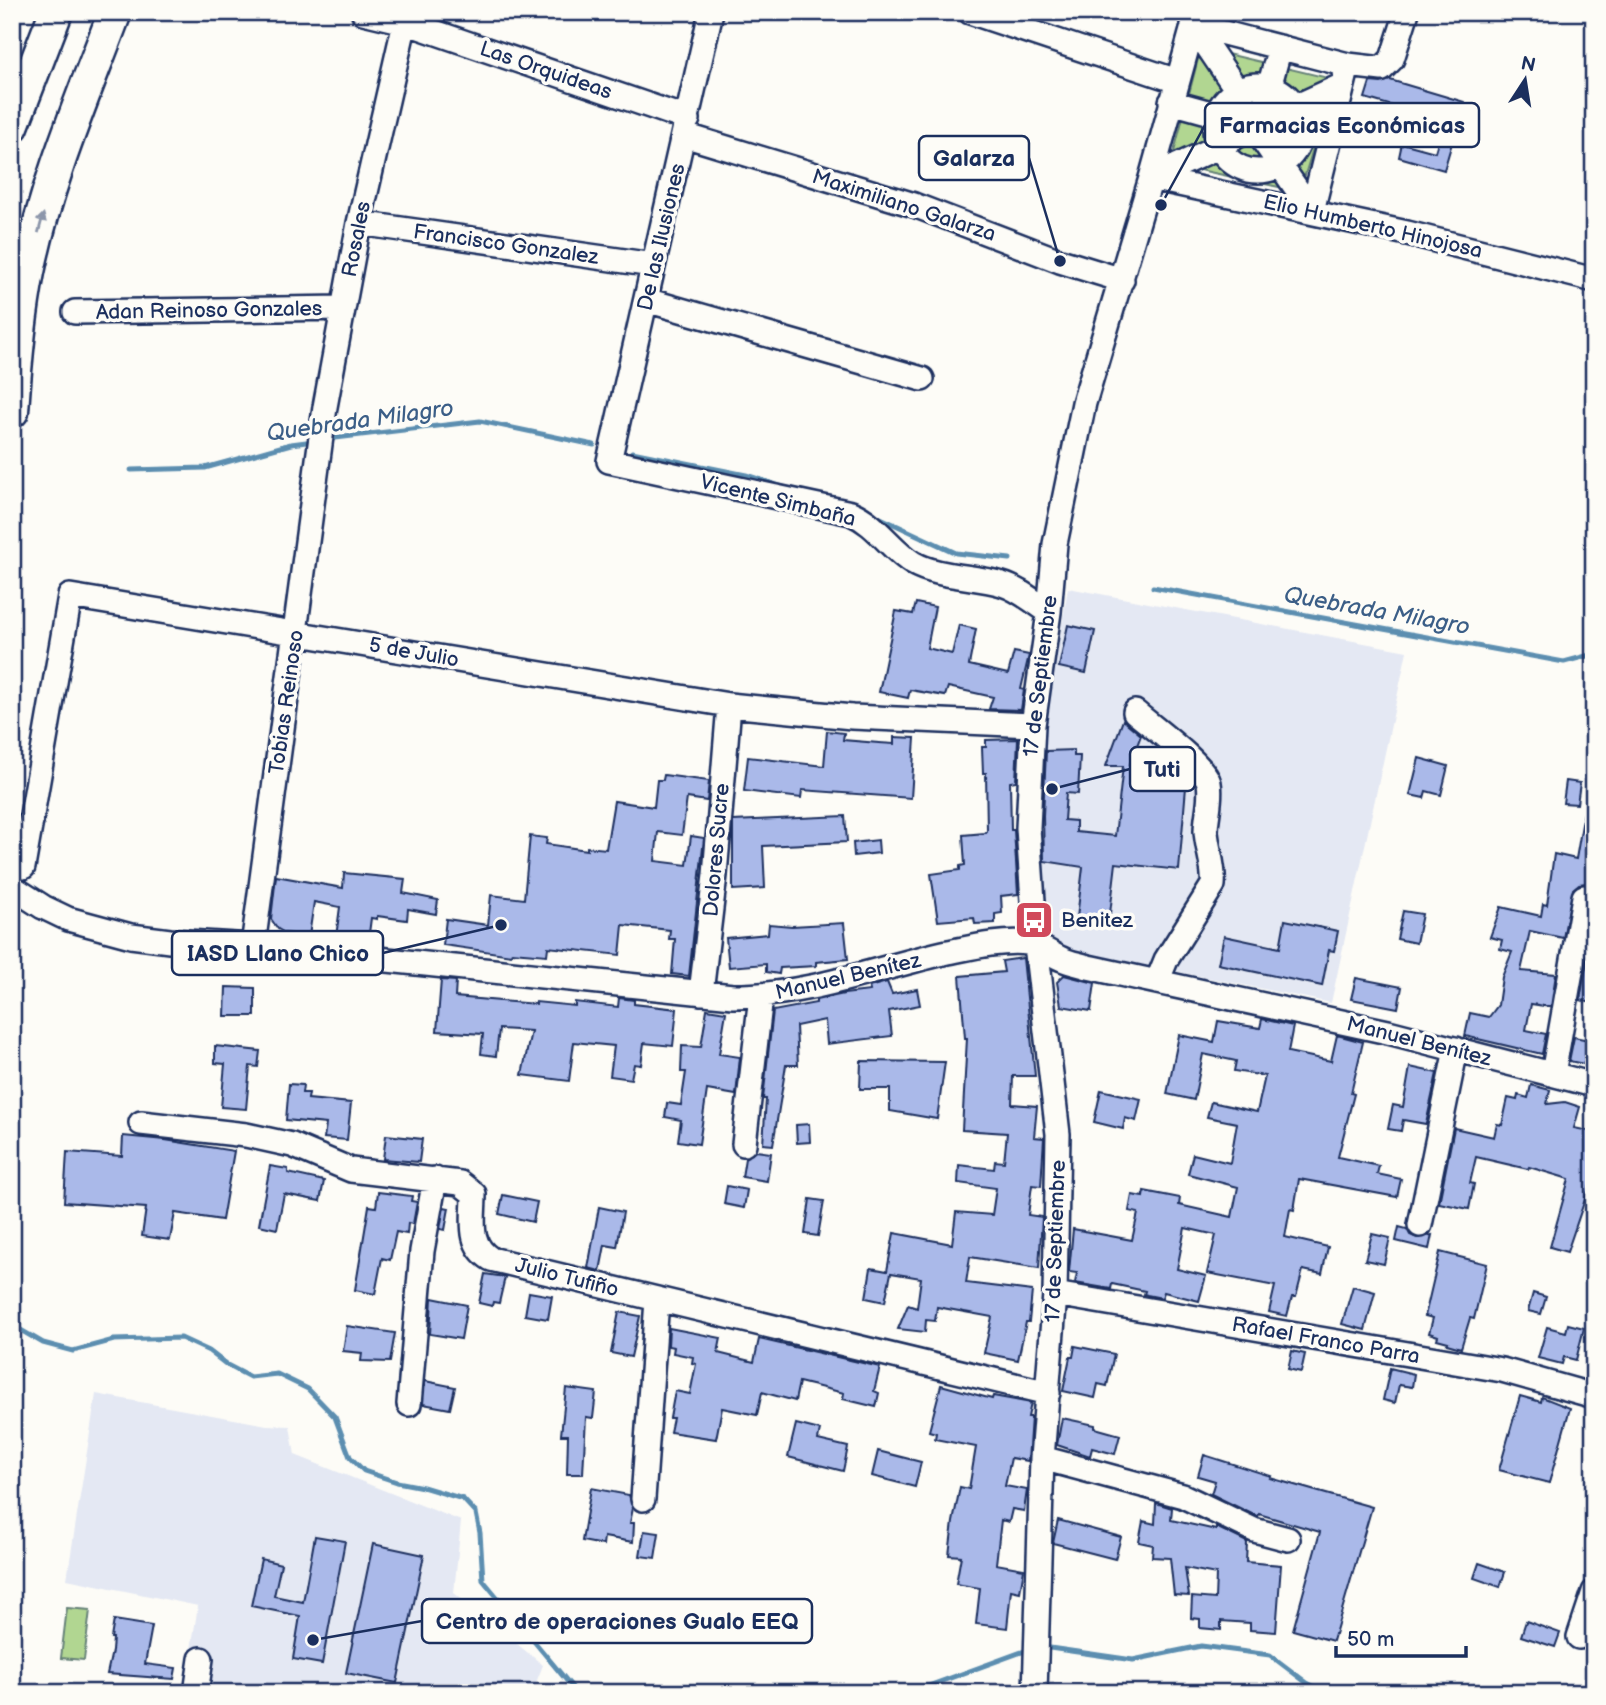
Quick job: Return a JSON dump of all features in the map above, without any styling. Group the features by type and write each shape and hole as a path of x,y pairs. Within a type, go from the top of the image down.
{"highway":[{"path":"12,126 56,12"},
{"path":"12,411 15,364 28,272 52,178 115,12"}],"street":[{"name":"Las Orquideas","path":"363,12 405,22 686,127"},
{"name":"De las Ilusiones","path":"609,461 711,12"},
{"path":"970,12 1174,92 1216,114 1327,148"},
{"path":"1151,178 1296,107 1346,75 1382,69 1392,60 1407,12"},
{"path":"1195,19 1280,47 1346,75"},
{"path":"1195,19 1279,166 1311,211"},
{"name":"17 de Septiembre","path":"1035,1684 1042,1458 1055,1294 1058,1135 1036,945 1028,828 1033,725 1055,544 1073,450 1084,403 1122,280 1195,19"},
{"name":"Rosales","path":"318,458 359,223 405,22"},
{"path":"1244,197 1257,125 1280,47"},
{"path":"1311,211 1346,75"},
{"path":"1259,85 1270,87 1280,91 1296,107 1300,117 1300,139 1292,155 1279,166 1270,170 1250,170 1231,162 1219,147 1214,131 1216,114 1224,100 1237,90 1259,85"},
{"name":"Maximiliano Galarza","path":"686,127 914,205 1060,261 1122,280"},
{"name":"Elio Humberto Hinojosa","path":"1151,178 1311,211 1497,254 1594,280"},
{"name":"Francisco Gonzalez","path":"359,223 653,265"},
{"path":"646,300 922,379"},
{"name":"Adan Reinoso Gonzales","path":"75,312 343,308"},
{"name":"Tobias Reinoso","path":"253,946 318,458"},
{"name":"Vicente Simbaña","path":"609,461 851,513 870,524 913,563 933,570 1002,584 1048,611"},
{"name":"5 de Julio","path":"18,877 70,596 729,705 852,718 1033,725"},
{"name":"Dolores Sucre","path":"701,993 715,875 729,705"},
{"path":"1135,712 1201,768 1209,781 1206,830 1213,885 1166,960 1157,982"},
{"name":"Manuel Benítez","path":"18,877 43,907 68,919 95,928 170,941 253,946 701,993 761,996 788,993 958,950 1018,943 1036,945 1070,962 1388,1032 1594,1085"},
{"path":"1553,1074 1584,897"},
{"path":"744,1144 761,996"},
{"path":"1420,1225 1456,1049"},
{"name":"Julio Tufiño","path":"141,1123 246,1135 292,1145 351,1170 460,1183 474,1194 474,1240 479,1251 491,1259 1048,1393"},
{"path":"410,1404 422,1251 435,1179"},
{"name":"Rafael Franco Parra","path":"1055,1294 1502,1370 1594,1396"},
{"path":"643,1499 657,1300"},
{"path":"1042,1458 1183,1496 1254,1530 1288,1539"},
{"path":"1579,1637 1594,1592"},
{"path":"196,1693 201,1659"}],"shaded area":[{"path":"1068,588 1407,651 1331,1003 1056,947 1049,934 1038,817 1044,728"},
{"path":"96,1394 267,1425 290,1426 295,1455 461,1521 454,1593 543,1665 532,1693 275,1693 186,1680 198,1606 67,1579"}],"green space":[{"path":"1223,53 1324,77 1330,94 1304,178 1288,189 1186,167 1174,152 1198,59"},
{"path":"67,1608 90,1610 84,1660 61,1658"}],"building":[{"path":"1390,80 1464,102 1444,170 1399,157 1402,143 1435,152 1444,121 1365,98 1370,82"},
{"path":"916,603 935,607 927,648 952,654 959,625 976,629 969,665 1008,674 1014,652 1029,655 1021,689 1024,690 1021,710 989,709 993,697 948,687 945,696 910,690 908,698 879,692 896,611 913,614"},
{"path":"1068,625 1095,631 1086,673 1059,667"},
{"path":"1123,720 1141,735 1130,764 1181,769 1187,775 1179,870 1116,863 1109,922 1077,918 1083,867 1044,861 1046,751 1074,750 1074,756 1080,756 1078,794 1066,793 1064,820 1076,821 1076,832 1115,836 1123,766 1106,766"},
{"path":"827,731 844,733 843,740 879,743 894,744 894,737 915,738 911,798 802,790 801,798 744,791 748,757 824,766"},
{"path":"1018,739 1016,781 1010,782 1011,830 1014,830 1018,894 1001,896 1002,913 995,914 995,923 975,924 974,918 938,921 931,874 960,870 960,866 965,865 963,835 987,831 986,773 983,773 982,747 986,747 986,740"},
{"path":"1419,758 1448,766 1441,795 1426,791 1424,798 1410,795"},
{"path":"664,775 709,781 707,801 687,798 682,835 658,832 655,861 687,865 691,836 704,838 689,976 672,974 675,939 669,939 670,930 623,925 620,955 548,947 547,955 512,952 511,955 443,945 446,919 488,925 491,895 524,899 530,836 547,838 546,844 587,850 587,847 606,849 614,801 654,807 657,780 663,780"},
{"path":"1566,781 1580,783 1577,804 1563,803"},
{"path":"1586,801 1594,802 1594,887 1586,883 1573,889 1563,938 1530,931 1521,971 1556,974 1551,1007 1531,1004 1526,1030 1546,1034 1542,1054 1465,1036 1470,1013 1489,1017 1498,1005 1502,977 1512,952 1500,949 1502,940 1490,937 1501,907 1541,916 1543,904 1547,905 1554,854 1576,859"},
{"path":"845,816 847,842 763,846 765,888 733,890 733,821"},
{"path":"878,840 879,853 854,856 853,843"},
{"path":"344,873 405,879 403,893 438,900 436,914 408,909 407,920 377,916 377,919 371,918 368,941 336,937 340,907 314,902 309,936 285,933 278,929 271,919 276,876 343,888"},
{"path":"1403,911 1422,914 1416,943 1397,939"},
{"path":"1285,920 1338,931 1334,951 1329,950 1322,986 1218,964 1224,936 1280,948"},
{"path":"1594,922 1594,996 1592,1003 1580,1000"},
{"path":"844,923 848,959 816,962 816,966 780,968 779,974 766,972 766,964 729,967 726,938 768,934 769,924 792,926"},
{"path":"1023,958 1035,1076 1013,1076 1012,1104 1037,1106 1034,1137 1044,1138 1041,1186 1032,1185 1028,1215 1042,1217 1039,1268 970,1257 966,1283 1032,1291 1029,1322 1026,1322 1018,1360 984,1353 992,1317 937,1307 935,1321 926,1320 925,1332 898,1329 908,1305 917,1308 921,1278 891,1273 885,1302 866,1298 871,1268 887,1271 894,1233 952,1244 956,1212 992,1215 996,1188 958,1183 959,1165 994,1169 995,1161 1004,1162 1007,1133 962,1130 967,1038 960,976 1004,972 1002,961"},
{"path":"1064,975 1095,983 1091,1011 1061,1006 1057,982"},
{"path":"1356,978 1402,987 1398,1008 1351,999"},
{"path":"441,980 456,981 455,997 575,1006 575,1002 618,1007 619,998 634,1000 634,1004 677,1009 673,1046 644,1043 641,1065 634,1064 631,1079 610,1076 614,1046 574,1042 569,1081 522,1075 531,1031 499,1029 496,1056 481,1054 483,1034 437,1031"},
{"path":"887,982 892,994 917,989 920,1005 889,1011 892,1036 827,1044 825,1020 796,1026 798,1065 786,1065 773,1145 763,1144 766,1099 763,1099 773,1011 816,1003 816,1000 844,994 870,991 869,987"},
{"path":"226,987 255,988 255,1016 225,1016"},
{"path":"707,1009 726,1012 719,1054 740,1057 736,1095 707,1090 699,1144 678,1141 681,1120 665,1117 667,1103 681,1105 686,1072 681,1072 682,1046 701,1047"},
{"path":"1262,1019 1293,1026 1288,1052 1331,1061 1337,1035 1363,1042 1351,1093 1354,1094 1338,1157 1379,1166 1377,1174 1401,1179 1397,1197 1299,1179 1294,1210 1290,1209 1285,1237 1328,1247 1322,1274 1303,1270 1296,1297 1292,1297 1287,1316 1269,1312 1275,1286 1207,1273 1216,1235 1185,1228 1177,1269 1206,1276 1199,1301 1164,1292 1162,1298 1144,1294 1145,1291 1112,1284 1111,1289 1075,1283 1077,1273 1069,1272 1073,1229 1132,1240 1138,1213 1129,1211 1132,1195 1143,1197 1144,1191 1180,1198 1179,1205 1232,1217 1238,1187 1188,1174 1193,1154 1230,1163 1237,1123 1207,1117 1211,1102 1257,1112 1265,1076 1234,1071 1236,1061 1203,1054 1194,1100 1167,1094 1179,1035 1214,1042 1218,1021 1260,1028"},
{"path":"1574,1037 1589,1040 1588,1046 1594,1047 1594,1066 1569,1061"},
{"path":"215,1046 260,1051 258,1067 250,1066 246,1109 221,1107 225,1064 215,1063"},
{"path":"861,1061 945,1062 937,1119 890,1111 890,1089 860,1089"},
{"path":"1410,1067 1437,1073 1426,1124 1403,1120 1401,1131 1388,1129 1393,1105 1403,1107"},
{"path":"289,1084 303,1085 302,1093 309,1093 308,1099 351,1103 347,1140 324,1138 326,1124 286,1120"},
{"path":"1531,1085 1550,1090 1547,1104 1565,1102 1580,1107 1574,1128 1594,1132 1594,1173 1567,1252 1550,1247 1569,1179 1529,1167 1528,1169 1476,1157 1470,1183 1474,1184 1469,1209 1439,1203 1454,1128 1494,1137 1497,1124 1502,1125 1508,1098 1517,1100 1518,1095 1528,1098"},
{"path":"1101,1090 1141,1099 1136,1121 1125,1118 1123,1129 1094,1122"},
{"path":"809,1124 810,1142 797,1143 796,1125"},
{"path":"386,1135 422,1139 419,1162 383,1159"},
{"path":"123,1136 234,1151 222,1220 175,1213 170,1240 142,1236 146,1208 64,1202 67,1152 122,1156"},
{"path":"756,1151 771,1153 767,1181 742,1177 745,1158"},
{"path":"270,1166 324,1181 320,1201 284,1194 277,1229 259,1225"},
{"path":"727,1186 747,1190 744,1208 724,1204"},
{"path":"378,1192 412,1196 411,1201 417,1202 413,1224 408,1223 407,1234 396,1232 390,1260 382,1258 375,1294 355,1290 369,1206 376,1207"},
{"path":"503,1195 537,1202 533,1222 499,1214"},
{"path":"810,1199 824,1201 818,1236 805,1234"},
{"path":"444,1207 449,1208 445,1230 440,1229"},
{"path":"599,1207 623,1212 617,1247 605,1245 600,1271 588,1268"},
{"path":"1399,1227 1407,1229 1410,1235 1417,1238 1432,1235 1429,1249 1396,1241"},
{"path":"1372,1234 1390,1238 1384,1264 1365,1260"},
{"path":"1440,1252 1487,1264 1474,1319 1470,1318 1461,1348 1447,1344 1448,1342 1429,1333 1433,1318 1425,1316"},
{"path":"485,1274 505,1277 499,1303 493,1302 492,1306 479,1303"},
{"path":"1353,1286 1375,1292 1365,1330 1342,1324"},
{"path":"529,1292 552,1296 548,1319 525,1315"},
{"path":"1533,1293 1546,1297 1541,1314 1528,1311"},
{"path":"432,1298 467,1305 461,1339 430,1334"},
{"path":"619,1312 640,1316 631,1357 611,1353"},
{"path":"1568,1324 1584,1328 1576,1360 1564,1357 1562,1364 1538,1358 1547,1327 1566,1332"},
{"path":"347,1326 395,1333 390,1362 361,1361 362,1353 343,1351"},
{"path":"669,1328 721,1338 718,1353 754,1362 759,1339 880,1367 874,1391 879,1393 876,1407 843,1399 844,1393 799,1382 795,1401 762,1392 757,1415 722,1408 716,1439 670,1432 675,1391 690,1394 696,1364 692,1363 693,1357 673,1353 674,1347 668,1346"},
{"path":"1075,1346 1114,1354 1107,1386 1098,1384 1095,1398 1063,1391"},
{"path":"1292,1351 1305,1354 1301,1372 1288,1369"},
{"path":"1390,1368 1414,1374 1412,1387 1399,1385 1395,1403 1383,1400"},
{"path":"425,1381 455,1387 450,1409 423,1404"},
{"path":"941,1385 992,1399 993,1396 1031,1403 1028,1417 1031,1417 1028,1461 1011,1458 1005,1486 1027,1490 1024,1511 1012,1509 1009,1522 1001,1520 996,1564 1024,1569 1020,1592 1011,1590 1007,1628 976,1624 980,1588 956,1584 961,1556 949,1555 953,1522 960,1487 969,1489 976,1447 935,1439 936,1433 929,1431"},
{"path":"566,1388 596,1392 593,1418 586,1417 583,1474 567,1474 568,1435 561,1435"},
{"path":"1520,1396 1541,1402 1542,1397 1570,1408 1549,1483 1499,1470"},
{"path":"1062,1418 1095,1425 1095,1428 1120,1435 1115,1454 1092,1448 1090,1456 1057,1445"},
{"path":"796,1424 820,1430 818,1440 848,1447 843,1471 788,1457"},
{"path":"878,1451 921,1462 915,1487 872,1476"},
{"path":"1204,1455 1271,1476 1270,1478 1372,1507 1333,1641 1293,1630 1320,1532 1259,1514 1258,1517 1211,1494 1215,1481 1198,1476"},
{"path":"591,1488 629,1495 633,1508 630,1523 634,1523 633,1542 604,1537 603,1545 582,1541"},
{"path":"1156,1503 1172,1508 1171,1520 1216,1530 1216,1527 1247,1542 1246,1562 1281,1565 1276,1632 1250,1630 1250,1623 1221,1621 1221,1630 1200,1628 1200,1619 1191,1618 1192,1597 1215,1599 1216,1574 1185,1568 1189,1596 1174,1595 1170,1558 1152,1557 1153,1545 1139,1542 1143,1521 1155,1524"},
{"path":"1058,1520 1121,1537 1115,1559 1053,1543"},
{"path":"644,1531 659,1533 655,1558 640,1556"},
{"path":"315,1536 345,1541 322,1664 293,1659 300,1616 251,1606 261,1559 281,1564 274,1596 303,1602"},
{"path":"373,1544 424,1555 397,1683 346,1673"},
{"path":"1479,1563 1505,1572 1500,1587 1474,1578"},
{"path":"114,1620 152,1626 145,1664 176,1668 174,1679 107,1674"},
{"path":"1526,1621 1560,1633 1555,1647 1521,1636"}],"waterway":[{"name":"Quebrada Milagro","path":"327,439 480,421 594,445"},
{"name":"Quebrada Milagro","path":"131,470 205,468 291,444 314,441"},
{"name":"Quebrada Milagro","path":"632,452 746,475 789,489"},
{"name":"Quebrada Milagro","path":"872,514 956,553 1010,559"},
{"name":"Quebrada Milagro","path":"1153,587 1564,662 1594,654"},
{"path":"12,1325 43,1343 73,1351 114,1340 181,1338 209,1351 227,1365 250,1377 277,1374 308,1389 335,1417 350,1457 364,1471 463,1499 476,1513 483,1580 577,1693"},
{"path":"1043,1647 1133,1660 1201,1646 1270,1655 1307,1683 1326,1693"},
{"path":"893,1693 923,1688 1030,1649"},
{"path":"671,1693 709,1690 714,1693"}],"place":[{"name":"Farmacias Económicas","path":"1161,205"},
{"name":"Galarza","path":"1060,261"},
{"name":"Tuti","path":"1052,789"},
{"name":"Benitez","path":"1034,920"},
{"name":"IASD Llano Chico","path":"501,925"},
{"name":"Centro de operaciones Gualo EEQ","path":"313,1640"}]}
